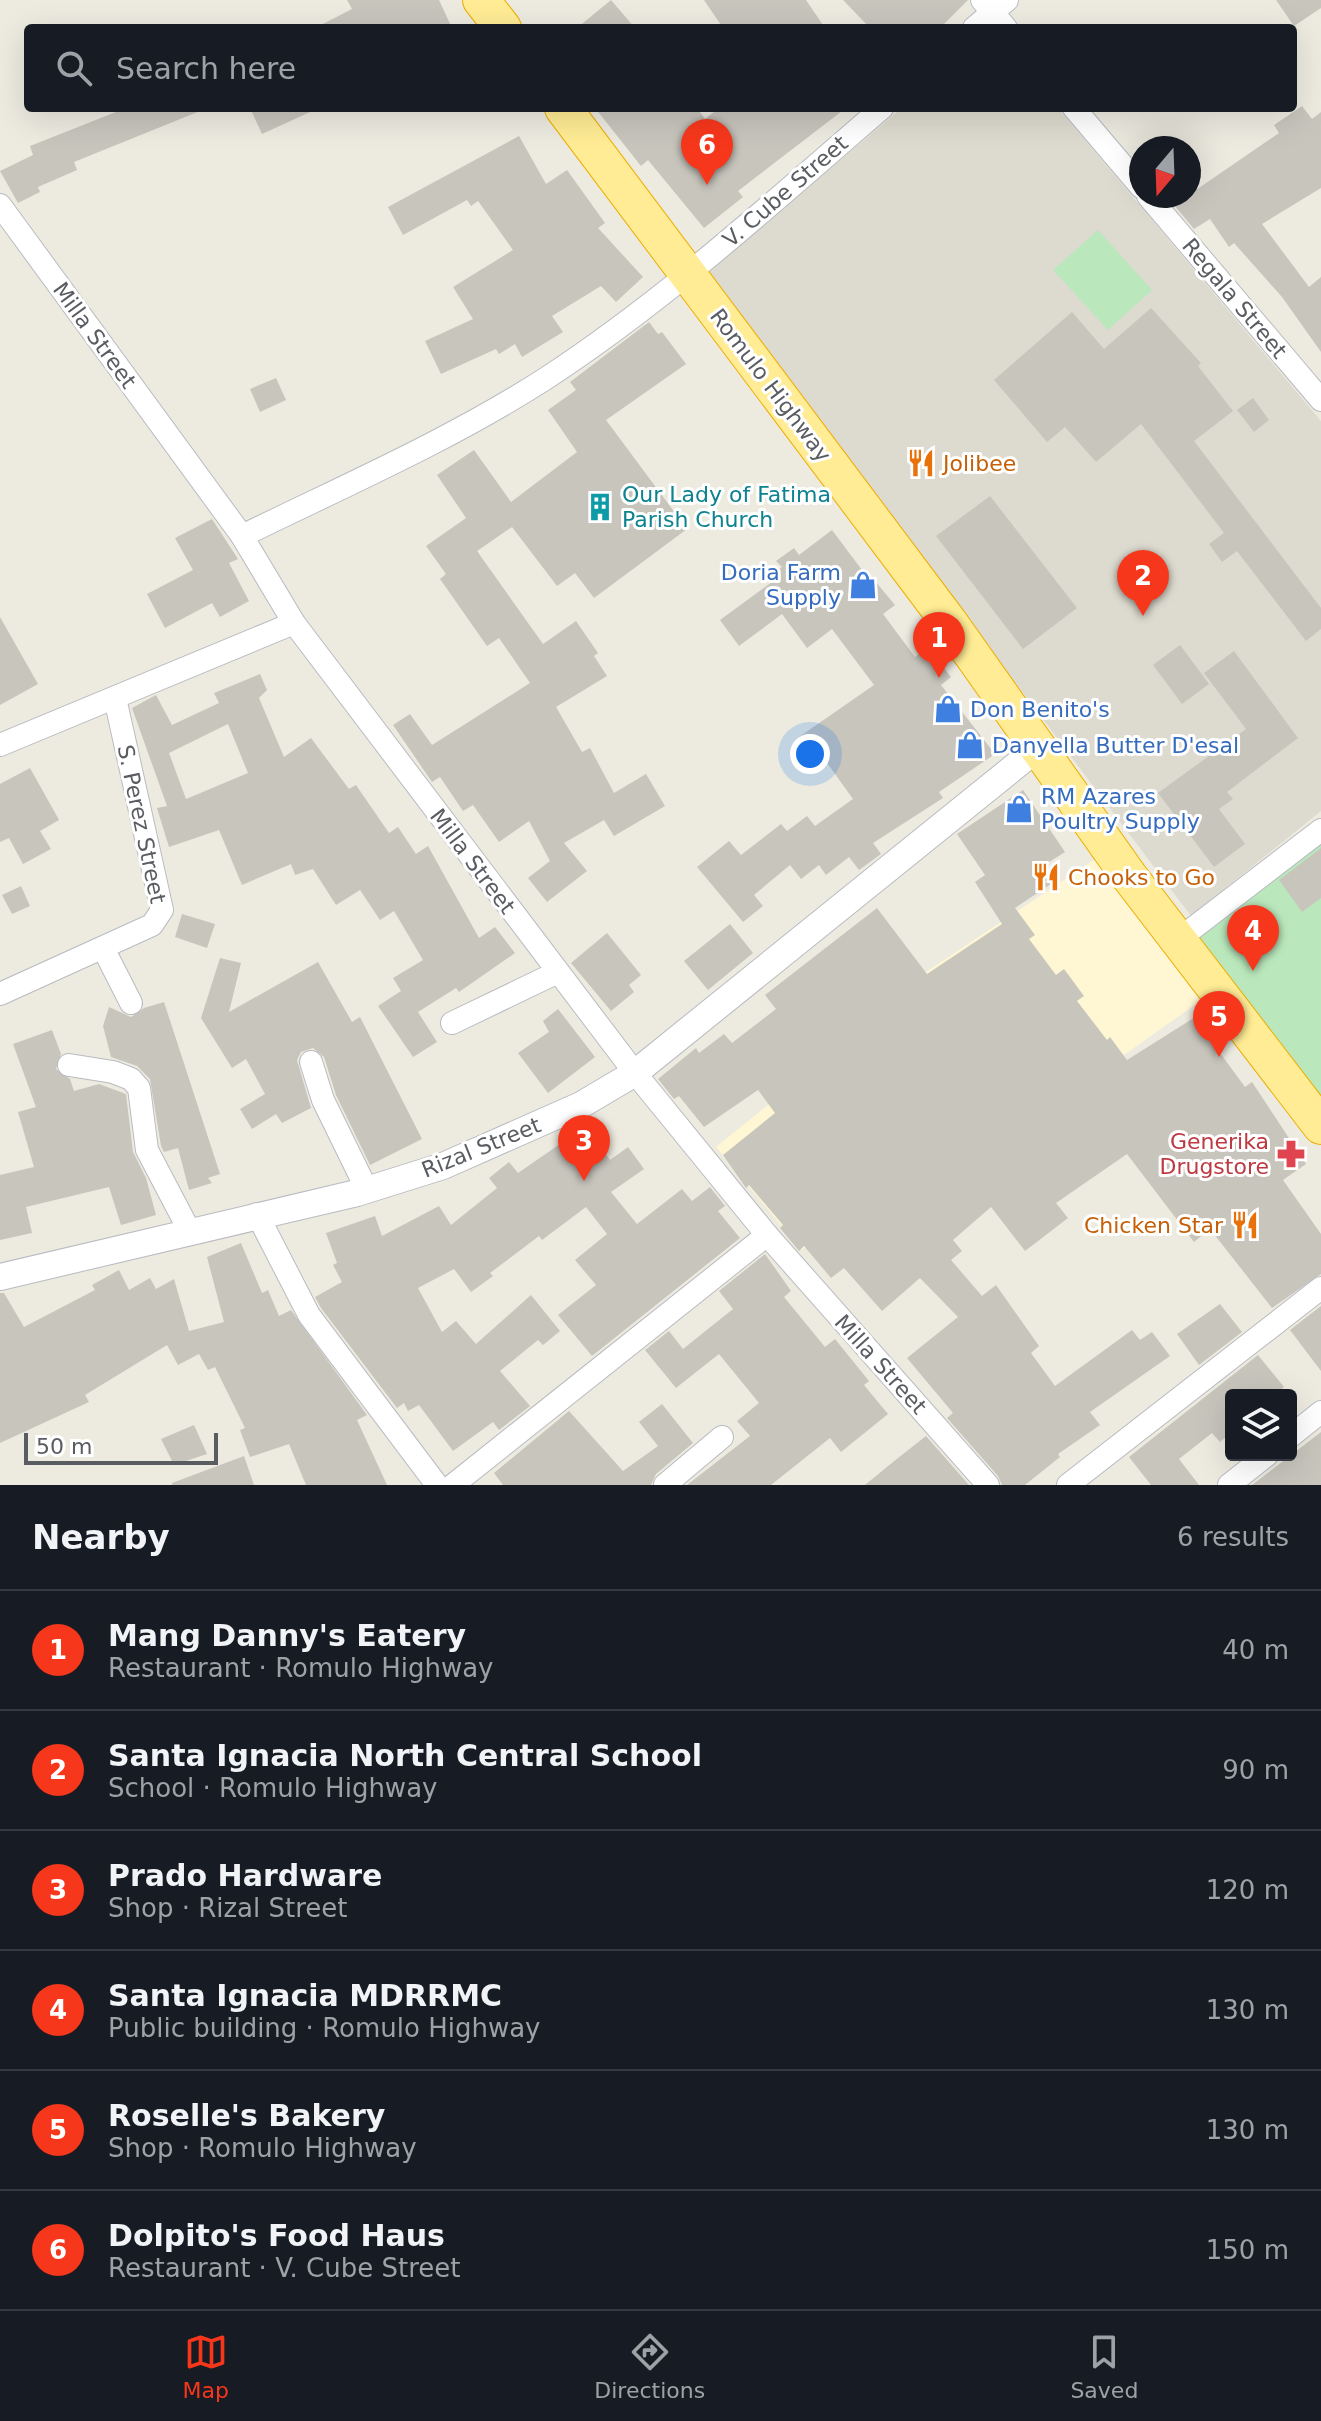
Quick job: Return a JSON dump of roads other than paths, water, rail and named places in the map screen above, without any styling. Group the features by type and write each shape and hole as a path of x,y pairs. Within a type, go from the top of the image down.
{"highway":[{"path":"481,0 500,24"},
{"name":"Romulo Highway","path":"566,112 1039,747 1129,876 1321,1126"}],"street":[{"path":"979,24 997,10"},
{"name":"V. Cube Street","path":"242,536 465,426 546,378 689,274 877,112"},
{"path":"1077,112 1129,173"},
{"name":"Milla Street","path":"0,205 242,536 294,623 635,1073 767,1235 988,1485"},
{"name":"Regala Street","path":"1158,208 1321,400"},
{"path":"0,745 294,623"},
{"name":"S. Perez Street","path":"0,994 152,925 162,910 115,698"},
{"name":"Rizal Street","path":"0,1277 367,1190 457,1160 581,1105 635,1073 1039,747"},
{"path":"1179,939 1321,830"},
{"path":"103,948 131,1003"},
{"path":"452,1023 558,972"},
{"path":"311,1062 323,1100 367,1190"},
{"path":"69,1065 113,1072 131,1079 139,1088 147,1150 189,1230"},
{"path":"257,1214 309,1315 437,1485"},
{"path":"453,1485 767,1235"},
{"path":"1068,1485 1321,1288"},
{"path":"1297,1431 1321,1412"},
{"path":"665,1485 722,1437"},
{"path":"1229,1485 1259,1461"}],"place":[{"name":"Dolpito's Food Haus","path":"707,185"},
{"name":"Jolibee","path":"921,463"},
{"name":"Our Lady of Fatima Parish Church","path":"600,507"},
{"name":"Doria Farm Supply","path":"863,585"},
{"name":"Santa Ignacia North Central School","path":"1143,616"},
{"name":"Mang Danny's Eatery","path":"939,678"},
{"name":"Don Benito's","path":"948,709"},
{"name":"Danyella Butter D'esal","path":"970,745"},
{"name":"RM Azares Poultry Supply","path":"1019,809"},
{"name":"Chooks to Go","path":"1046,877"},
{"name":"Santa Ignacia MDRRMC","path":"1253,971"},
{"name":"Roselle's Bakery","path":"1219,1057"},
{"name":"Generika Drugstore","path":"1291,1154"},
{"name":"Prado Hardware","path":"584,1181"},
{"name":"Chicken Star","path":"1245,1225"}]}
